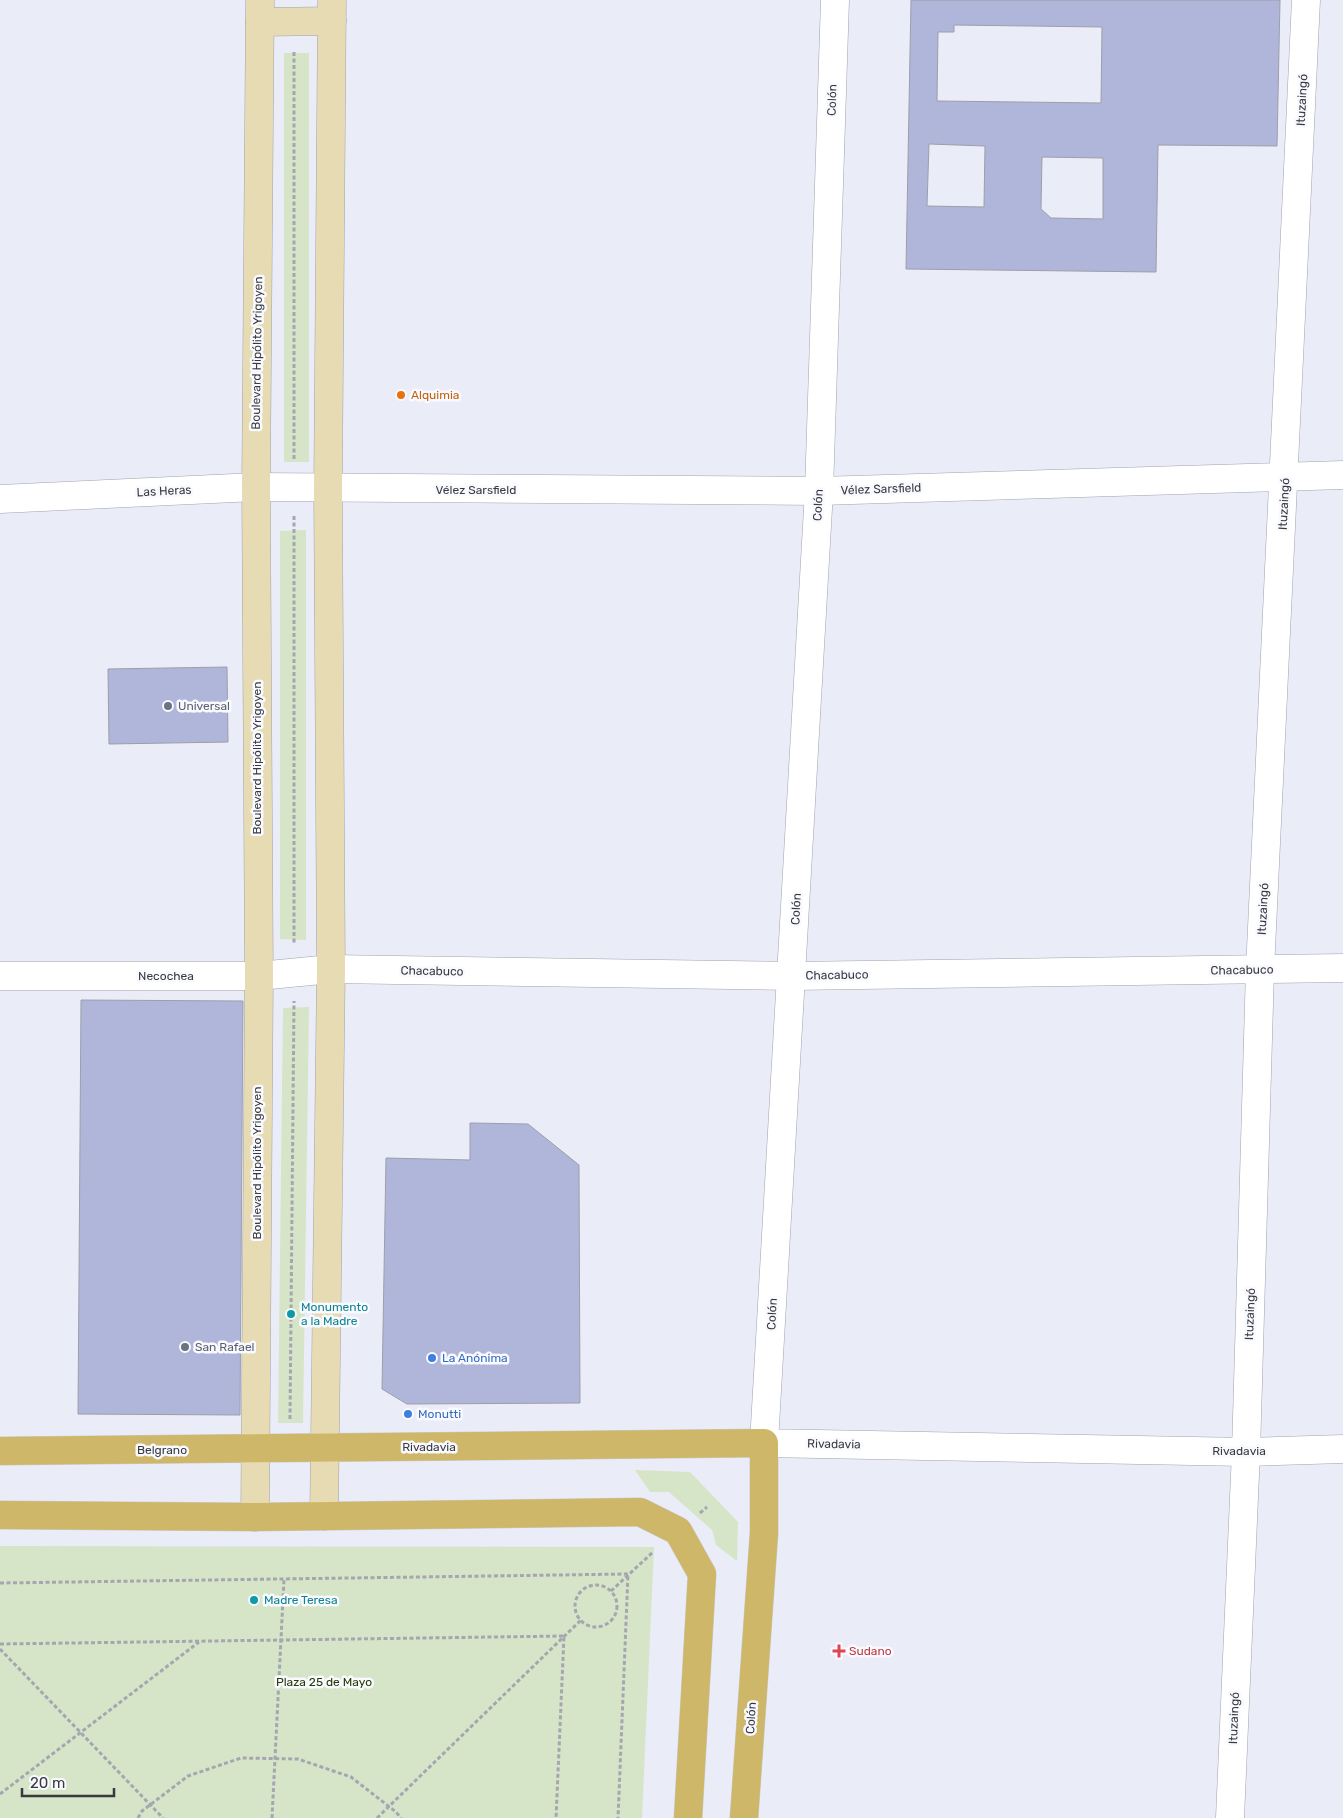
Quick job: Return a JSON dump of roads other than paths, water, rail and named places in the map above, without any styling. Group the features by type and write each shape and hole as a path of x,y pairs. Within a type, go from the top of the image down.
{"main road":[{"path":"260,11 332,11 328,489 331,969 324,1516"},
{"name":"Boulevard Hipólito Yrigoyen","path":"255,1516 259,976 256,487 260,11"},
{"name":"Rivadavia","path":"324,1447 764,1443"},
{"name":"Colón","path":"744,1818 764,1533 764,1443"},
{"name":"Belgrano","path":"0,1451 324,1447"},
{"path":"0,1516 324,1516 640,1512 678,1531 702,1574 688,1818"}],"street":[{"name":"Colón","path":"764,1443 819,492 835,0"},
{"name":"Ituzaingó","path":"1230,1818 1246,1452 1260,970 1285,476 1306,0"},
{"name":"Vélez Sarsfield","path":"328,489 819,492 1343,475"},
{"name":"Las Heras","path":"0,499 256,487 328,489"},
{"name":"Chacabuco","path":"331,969 792,976 1343,968"},
{"name":"Necochea","path":"0,976 259,976 331,969"},
{"name":"Rivadavia","path":"764,1443 1246,1452 1343,1449"}],"place":[{"name":"Alquimia","path":"401,395"},
{"name":"Universal","path":"168,706"},
{"name":"Monumento a la Madre","path":"291,1314"},
{"name":"San Rafael","path":"185,1347"},
{"name":"La Anónima","path":"432,1358"},
{"name":"Monutti","path":"408,1414"},
{"name":"Madre Teresa","path":"254,1600"},
{"name":"Sudano","path":"839,1651"}],"park label":[{"name":"Plaza 25 de Mayo","path":"324,1682"}]}
